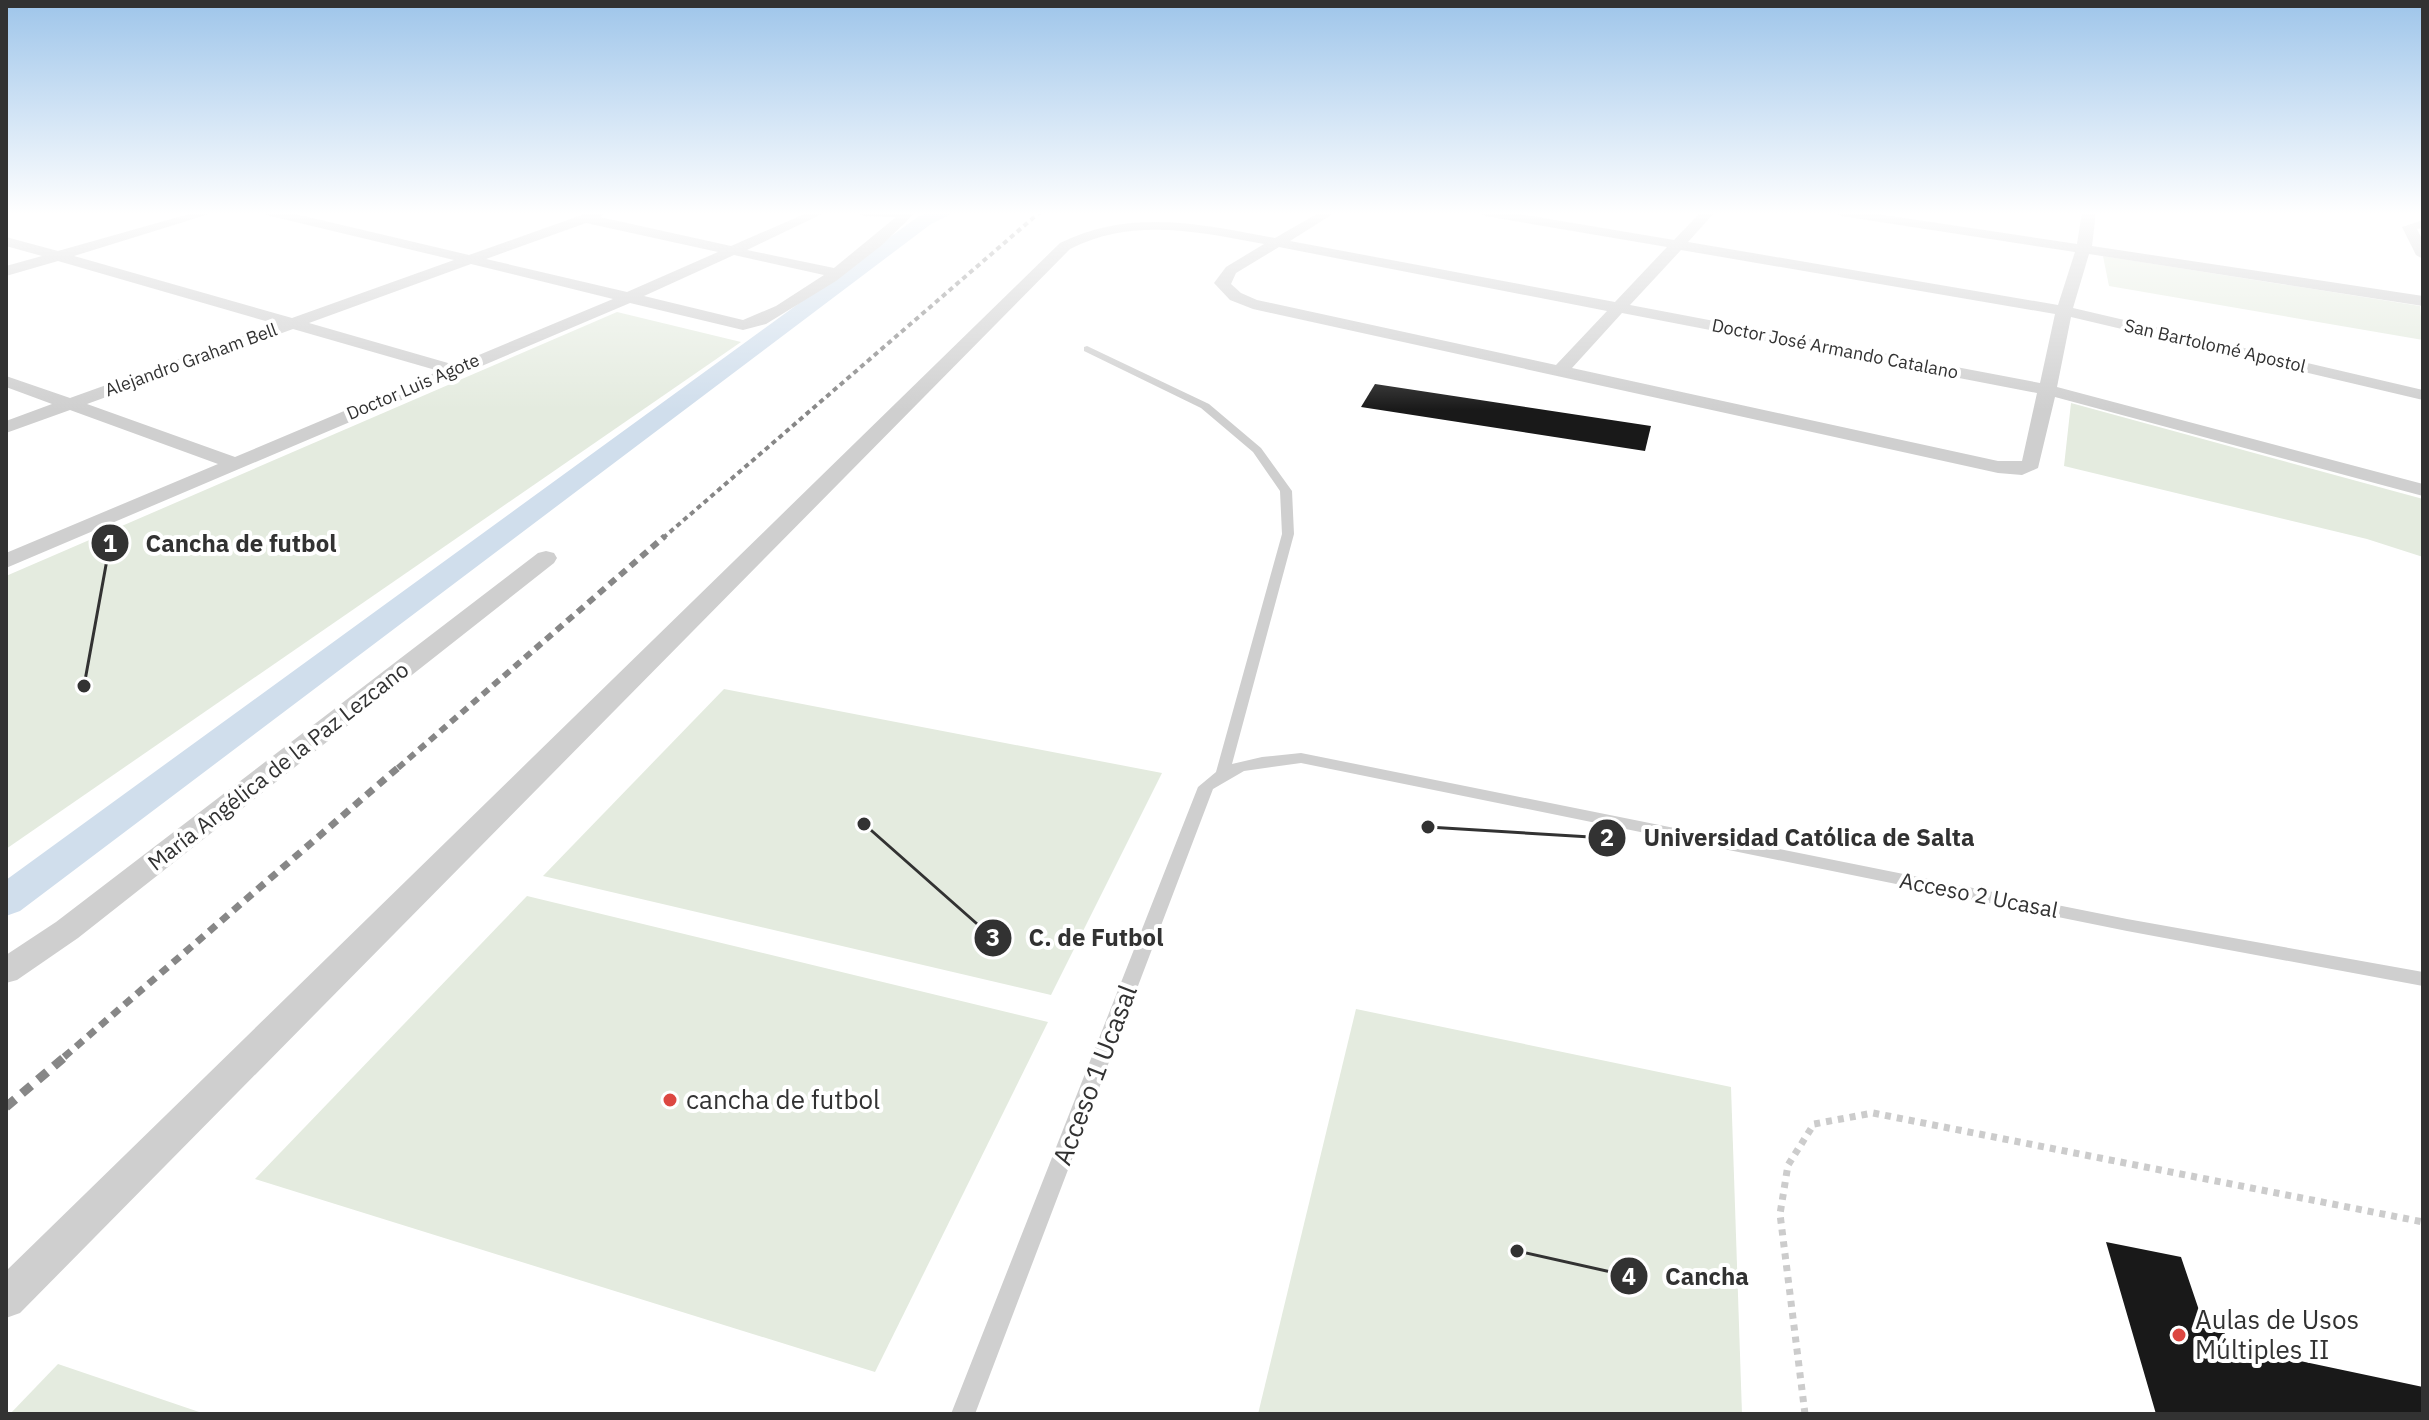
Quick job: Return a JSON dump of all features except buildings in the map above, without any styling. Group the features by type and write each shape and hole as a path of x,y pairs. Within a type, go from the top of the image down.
{"street":[{"path":"133,278 453,370"},
{"name":"Alejandro Graham Bell","path":"6,427 416,278"},
{"path":"546,278 743,325 773,315 826,278"},
{"name":"Doctor Luis Agote","path":"6,561 669,278"},
{"name":"Doctor José Armando Catalano","path":"6,1299 1033,278"},
{"path":"1223,278 1222,283 1235,298 1253,304 1558,373 1998,467 2022,469 2031,464 2064,311 2074,278"},
{"name":"Doctor José Armando Catalano","path":"1465,278 2048,390 2423,490"},
{"path":"1558,373 1649,278"},
{"name":"San Bartolomé Apostol","path":"1870,278 2064,311 2423,395"},
{"path":"2278,278 2423,301"},
{"path":"6,381 233,463"},
{"name":"María Angélica de la Paz Lezcano","path":"6,971 67,930 546,558"}],"lane":[{"path":"1087,349 1205,406 1257,450 1286,491 1288,534 1223,772"},
{"name":"Acceso 2 Ucasal","path":"1223,772 1249,762 1301,758 2127,925 2423,979"},
{"name":"Acceso 1 Ucasal","path":"963,1414 1206,787 1223,772"}],"path":[{"path":"1805,1414 1780,1214 1788,1165 1814,1124 1873,1113 2423,1222"}],"shaded area":[{"path":"2107,278 2244,278 2420,306 2423,340 2109,286"},
{"path":"617,312 741,342 6,849 6,576"},
{"path":"2071,403 2423,499 2423,557 2367,539 2064,466"},
{"path":"724,689 1162,773 1051,995 543,876"},
{"name":"cancha de futbol","path":"527,896 1048,1022 875,1372 255,1179"},
{"path":"1356,1009 1731,1087 1742,1414 1258,1414"},
{"path":"58,1364 205,1414 10,1414"}],"waterway":[{"path":"6,901 846,278"}],"railway":[{"path":"663,538 963,278"},
{"path":"398,768 665,536"},
{"path":"64,1057 400,766"},
{"path":"6,1107 67,1055"}],"place":[{"name":"Cancha de futbol","path":"84,686"},
{"name":"C. de Futbol","path":"864,824"},
{"name":"Universidad Católica de Salta","path":"1428,827"},
{"name":"cancha de futbol","path":"670,1100"},
{"name":"Cancha","path":"1517,1251"},
{"name":"Aulas de Usos Múltiples II","path":"2179,1335"}]}
